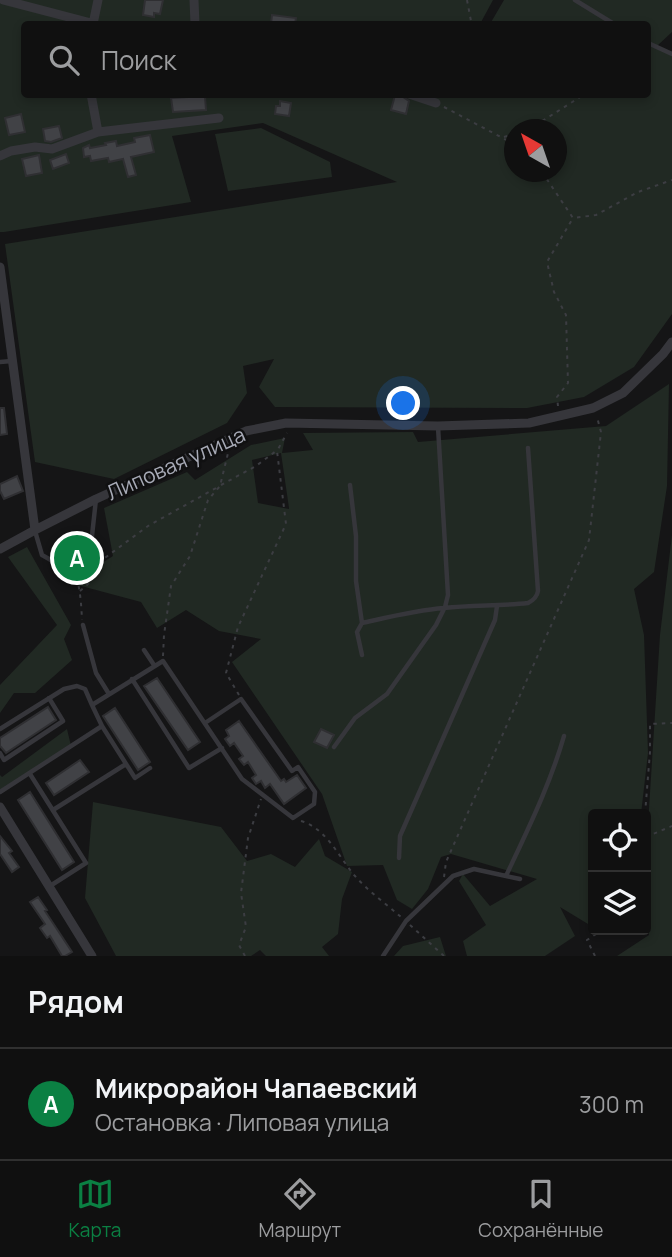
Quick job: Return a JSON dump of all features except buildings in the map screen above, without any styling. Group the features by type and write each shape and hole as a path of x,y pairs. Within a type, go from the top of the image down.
{"street":[{"path":"3,0 86,21"},
{"path":"94,21 98,0"},
{"path":"194,0 195,21"},
{"path":"91,98 98,132"},
{"path":"421,98 436,103"},
{"path":"0,156 11,151 35,147 52,149 98,132 219,118"},
{"path":"0,267 35,530"},
{"name":"Липовая улица","path":"0,549 96,499 246,431 286,422 438,426 529,423 593,408 623,393 672,342"},
{"path":"0,807 92,956"}],"lane":[{"path":"575,0 609,21"},
{"path":"651,44 672,54"},
{"path":"0,362 12,361"},
{"path":"334,747 355,718 387,694 436,625 445,607 448,595 438,426"},
{"path":"362,623 445,607 497,606 533,601 538,591 528,448"},
{"path":"350,485 356,536 356,581 362,623 357,632 362,655"},
{"path":"35,530 42,555 56,563 91,545 96,499"},
{"path":"399,858 400,836 495,620 497,606"},
{"path":"83,625 96,673 109,694"},
{"path":"144,650 154,665"},
{"path":"92,705 163,661 242,779 293,818 314,804 315,792 298,767 292,771 241,699 205,723"},
{"path":"132,679 189,768 222,748"},
{"path":"0,729 64,689 77,686 85,689 103,726 135,778 150,768"},
{"path":"0,753 4,760 63,720 49,698"},
{"path":"0,792 103,726"},
{"path":"506,876 532,820 564,736"},
{"path":"53,810 127,764"},
{"path":"30,774 86,863 49,886"},
{"path":"383,956 406,922 453,876 474,869 520,879"}],"path":[{"path":"467,0 471,21"},
{"path":"545,119 579,98"},
{"path":"436,103 503,138"},
{"path":"573,218 596,215 638,192 672,180"},
{"path":"549,182 573,218"},
{"path":"560,416 557,397 568,383 566,314 554,292 547,262 573,218"},
{"path":"443,886 446,862 589,540 601,432 596,416"},
{"path":"80,592 102,560 148,526 256,466 277,451 288,432"},
{"path":"163,661 171,586 190,556 208,500 220,486 231,439"},
{"path":"241,699 226,673 238,627 286,524 277,451"},
{"path":"67,557 80,592 83,625"},
{"path":"645,809 650,724 672,723"},
{"path":"245,956 239,946 246,927 241,892 248,838 262,795"},
{"path":"293,818 313,825 337,850 355,877 444,956"},
{"path":"651,835 672,826"},
{"path":"594,935 587,940 596,956"}],"shaded area":[{"path":"0,0 493,0 482,21 21,21 21,98 651,98 651,21 492,21 504,0 672,0 672,32 657,46 672,55 672,314 634,367 584,397 527,408 275,407 259,387 274,359 243,366 247,393 227,423 114,479 35,462 5,244 397,182 263,123 172,136 191,202 0,232"},
{"path":"261,128 330,162 332,177 228,191 215,134"},
{"path":"669,384 667,486 654,572 634,589 644,635 648,753 642,809 588,809 588,924 560,907 575,936 545,956 467,956 463,941 486,925 459,881 463,874 490,906 537,879 451,854 441,857 428,889 412,909 397,900 383,865 347,866 322,794 232,662 261,639 219,631 186,610 157,628 141,602 70,583 113,556 104,508 187,472 195,480 251,445 285,438 282,453 313,450 303,433 413,432 418,442 606,426","holes":["281,453 289,509 258,503 252,460"]},
{"path":"672,535 672,956 617,956 651,935 649,809 660,635"},
{"path":"27,547 71,625 64,639 72,660 35,693 14,693 0,713 0,685 57,625 8,557"},
{"path":"67,729 71,746 0,790 0,775 2,777"},
{"path":"93,802 221,827 247,861 271,854 295,867 319,839 325,856 352,872 342,899 338,934 322,947 329,956 266,956 260,950 251,956 116,956 85,898"},
{"path":"440,937 446,956 394,956 403,946"}],"place":[{"name":"Микрорайон Чапаевский","path":"77,558"}]}
